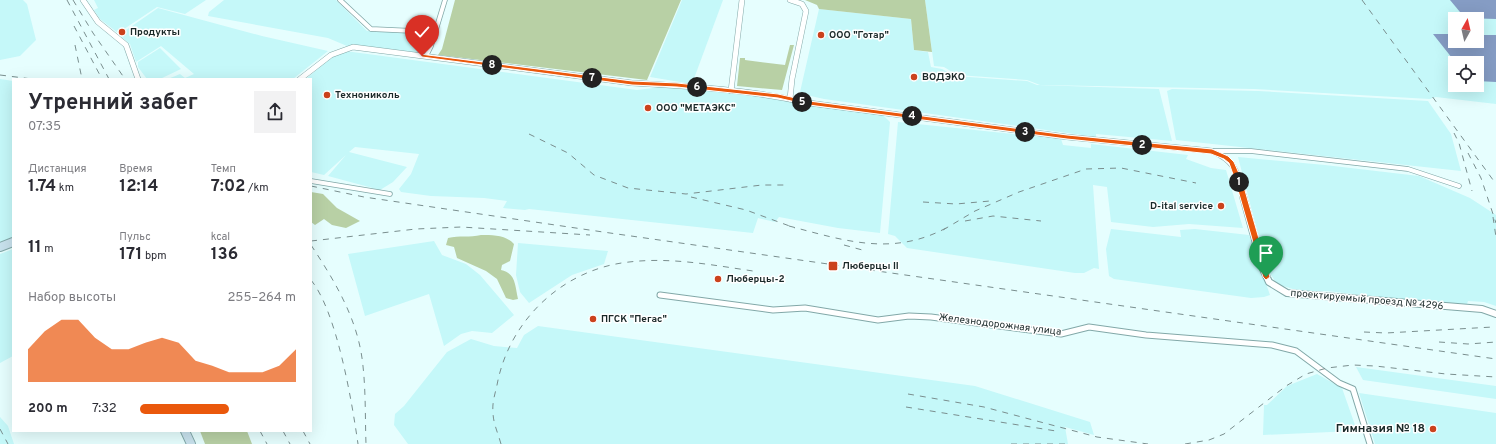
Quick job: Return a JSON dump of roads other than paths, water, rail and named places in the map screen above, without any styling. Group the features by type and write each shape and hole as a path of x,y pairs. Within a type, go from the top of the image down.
{"main road":[{"path":"0,247 12,242"},
{"path":"185,432 190,444"}],"street":[{"path":"83,0 98,22 126,45 138,78"},
{"path":"340,0 371,29 435,32"},
{"path":"426,56 445,0"},
{"path":"731,91 742,0"},
{"path":"790,0 802,4 806,11 792,79 790,98"},
{"path":"301,78 334,52 353,47 632,83 677,85 790,98 809,103 1067,137 1212,152 1258,152 1408,169 1459,186"},
{"name":"проектируемый проезд № 4296","path":"1212,152 1226,157 1231,162 1238,180 1263,269 1269,282 1279,290 1295,295 1346,297 1407,304 1482,308 1496,314"},
{"path":"312,181 390,194"},
{"name":"Железнодорожная улица","path":"660,295 773,310 805,308 878,320 910,316 931,317 1061,334 1089,327 1146,335 1272,345 1296,351 1339,383 1353,389 1370,444"}],"railway":[{"path":"67,0 108,78"},
{"path":"73,0 93,33 124,78"},
{"path":"1362,0 1496,184"},
{"path":"74,26 101,78"},
{"path":"75,45 82,78"},
{"path":"0,75 24,78"},
{"path":"1454,133 1459,143 1472,191"},
{"path":"529,134 568,153 594,175 628,188 686,194 762,185 789,185"},
{"path":"1468,153 1481,178 1496,223"},
{"path":"943,230 975,211 1019,192 1086,169 1121,168 1196,183"},
{"path":"312,186 364,197 603,232 1496,359"},
{"path":"691,197 746,210 791,227"},
{"path":"923,202 956,204 990,201"},
{"path":"965,221 993,216 1041,221"},
{"path":"1493,217 1496,237"},
{"path":"312,241 416,229 461,227 590,235"},
{"path":"791,227 850,241 889,244 908,242 928,236 948,227"},
{"path":"791,227 795,228"},
{"path":"844,245 866,251"},
{"path":"312,247 336,285 355,328 362,358 366,444"},
{"path":"501,444 493,416 493,402 503,361 513,339 527,319 543,302 561,287 582,275 605,267 629,262 660,260 676,261 753,271"},
{"path":"312,282 320,295 336,335 352,405 358,444"},
{"path":"1364,332 1386,333 1493,327"},
{"path":"1439,342 1468,344 1496,342"},
{"path":"1185,444 1209,440 1224,434 1286,386 1306,374 1327,368 1353,365 1375,366 1446,374 1496,377"},
{"path":"908,394 984,407 1097,437 1148,444"},
{"path":"906,407 1056,431"},
{"path":"0,429 8,444"},
{"path":"261,432 267,444"},
{"path":"284,432 290,444"},
{"path":"304,432 310,444"},
{"path":"1011,444 1070,444"}],"place":[{"name":"Продукты","path":"122,32"},
{"name":"ООО \"Готар\"","path":"821,35"},
{"name":"ВОДЭКО","path":"914,77"},
{"name":"Технониколь","path":"327,95"},
{"name":"ООО \"МЕТАЭКС\"","path":"648,108"},
{"name":"D-ital service","path":"1221,206"},
{"name":"Люберцы II","path":"833,266"},
{"name":"Люберцы-2","path":"718,279"},
{"name":"ПГСК \"Пегас\"","path":"593,319"},
{"name":"Гимназия № 18","path":"1433,429"}]}
